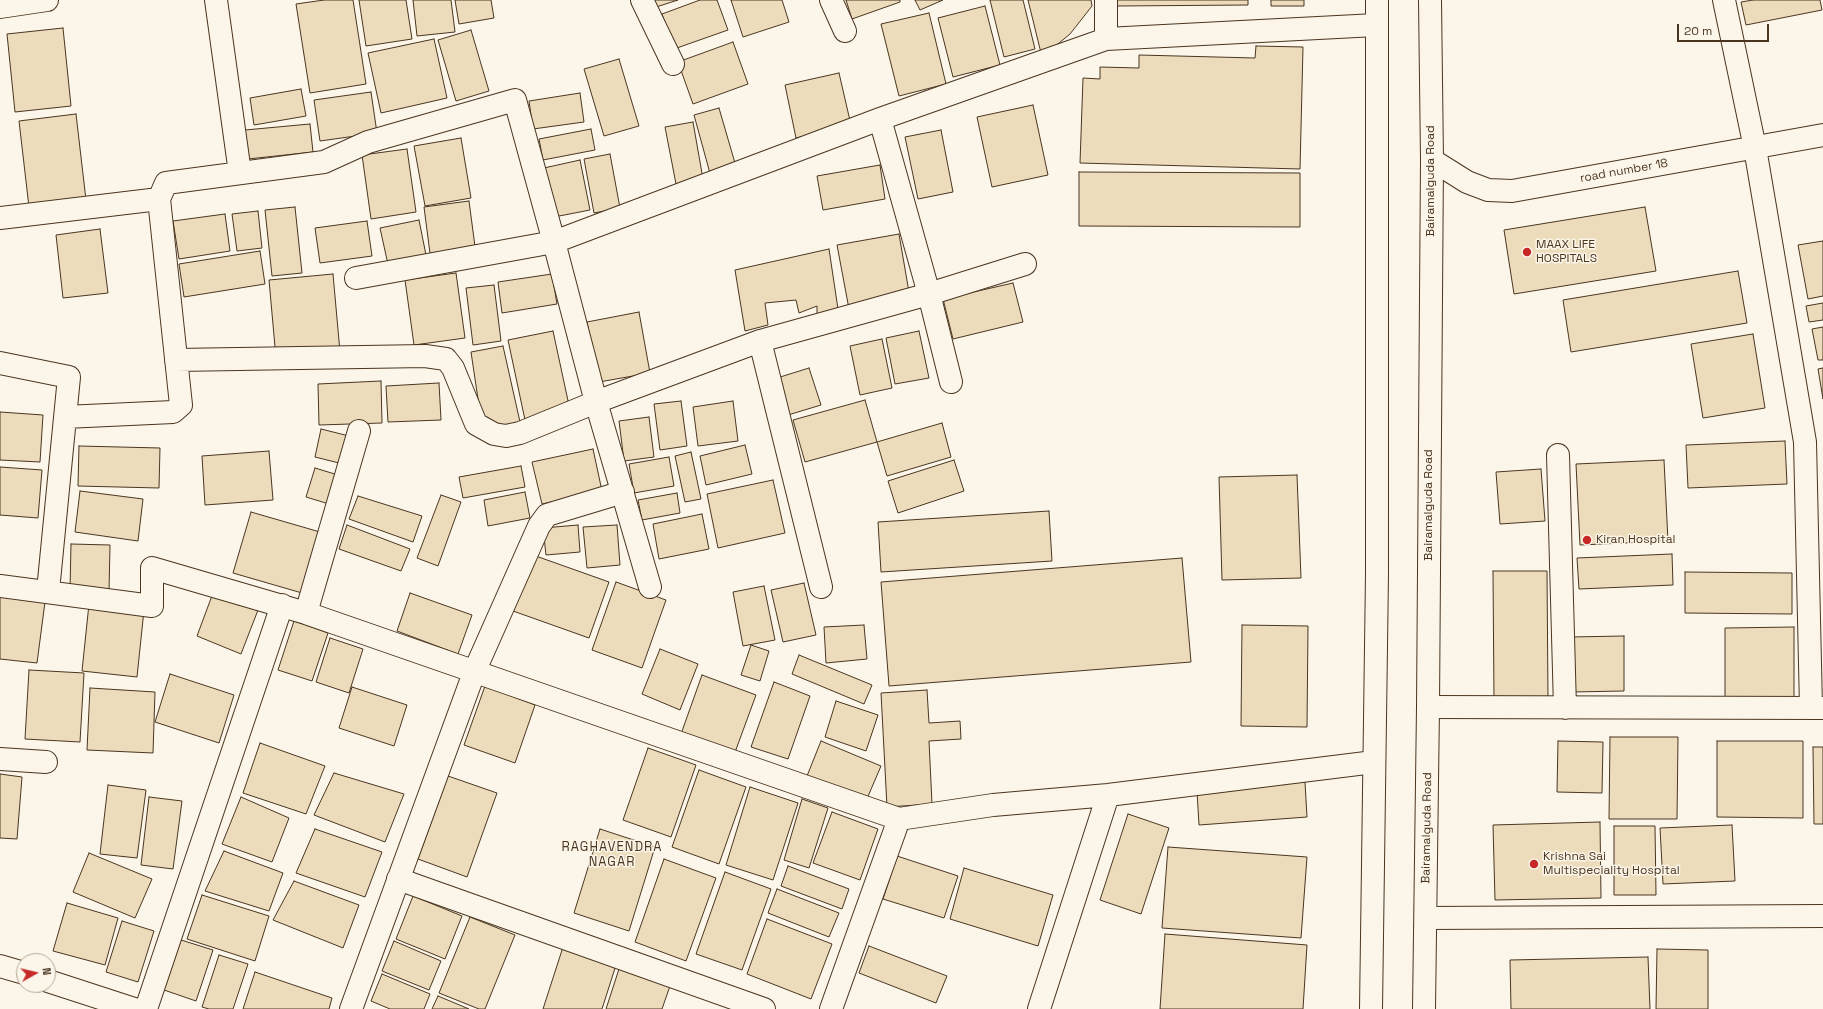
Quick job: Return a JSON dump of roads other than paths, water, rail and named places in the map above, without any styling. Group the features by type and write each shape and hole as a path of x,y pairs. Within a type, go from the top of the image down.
{"street":[{"path":"0,7 47,0"},
{"path":"216,0 240,173"},
{"path":"642,0 673,64"},
{"path":"831,0 845,31"},
{"path":"1106,0 1106,39"},
{"path":"1371,1009 1377,574 1376,0"},
{"name":"Bairamalguda Road","path":"1424,1009 1432,160 1430,0"},
{"path":"1428,707 1817,708 1805,442 1755,148 1724,0"},
{"path":"356,278 554,242 880,119 1106,39 1376,25"},
{"path":"65,417 173,412 180,405 159,198 166,183 324,162 368,142 515,100 596,402 650,587"},
{"path":"880,119 929,294 951,382"},
{"name":"road number 18","path":"1432,160 1468,182 1488,190 1512,191 1823,135"},
{"path":"0,218 159,198"},
{"path":"176,360 425,356 446,359 453,368 476,424 494,434 506,436 520,433 596,402 760,341 929,294 1025,264"},
{"path":"760,341 822,587"},
{"path":"0,363 68,377 48,592"},
{"path":"306,612 359,431"},
{"path":"1558,455 1566,708"},
{"path":"351,1009 475,670 539,526 547,515 623,492"},
{"path":"0,586 152,606 152,568 306,612 899,819 993,805 1108,795 1374,762"},
{"path":"146,1009 282,605"},
{"path":"0,759 46,762"},
{"path":"1039,1009 1108,795"},
{"path":"831,1009 899,819"},
{"path":"398,880 764,1009"},
{"path":"1426,918 1823,916"},
{"path":"0,966 16,971"},
{"path":"56,984 134,1009"}],"place":[{"name":"MAAX LIFE HOSPITALS","path":"1527,252"},
{"name":"Kiran Hospital","path":"1587,540"},
{"name":"Krishna Sai Multispeciality Hospital","path":"1534,864"}],"district":[{"name":"RAGHAVENDRA NAGAR","path":"612,854"}]}
